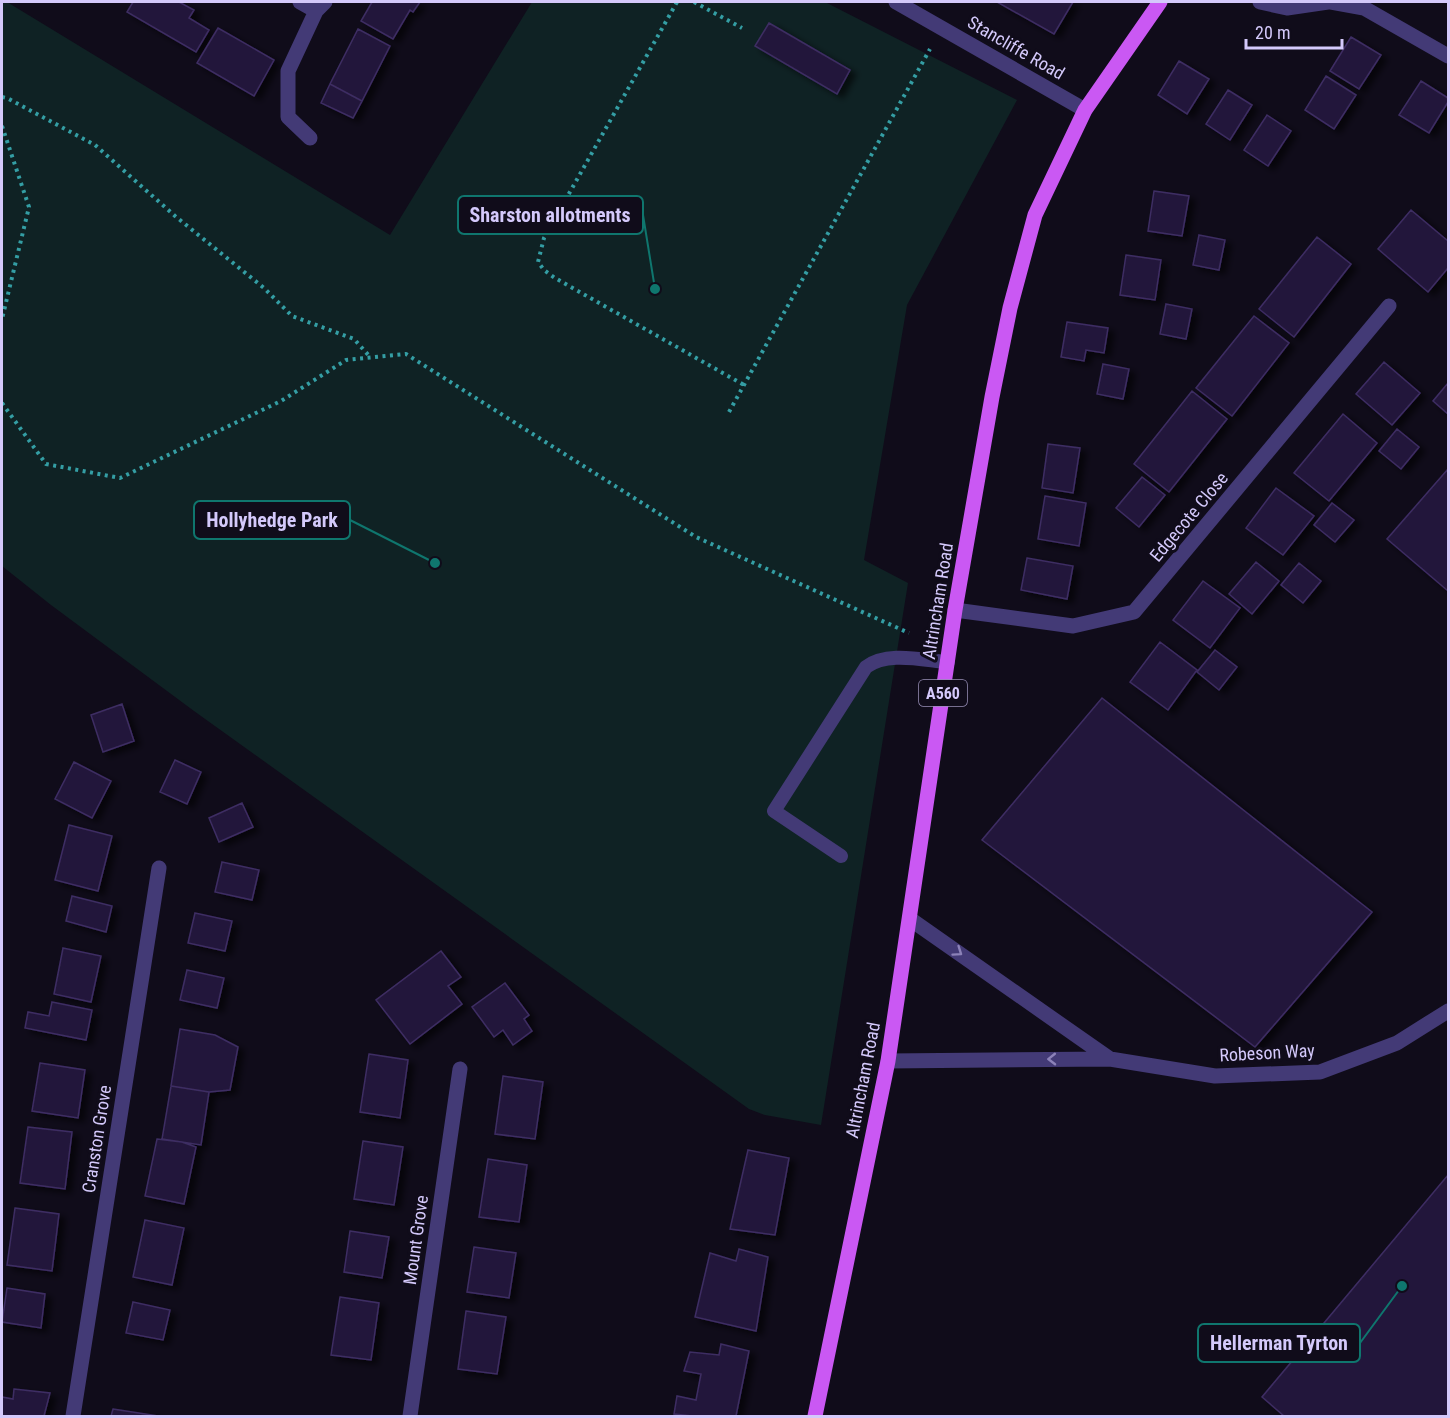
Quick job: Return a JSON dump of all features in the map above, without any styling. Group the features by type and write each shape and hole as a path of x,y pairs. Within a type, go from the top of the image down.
{"main road":[{"name":"Altrincham Road","path":"815,1416 888,1061 955,610 1010,308 1035,215 1085,110 1160,2"}],"street":[{"path":"300,2 320,6 288,71 288,117 310,138"},
{"name":"Stancliffe Road","path":"896,2 1085,110"},
{"path":"1260,2 1287,8 1329,2 1364,8 1449,56"},
{"name":"Edgecote Close","path":"955,610 1073,626 1134,612 1389,306"},
{"name":"Cranston Grove","path":"73,1416 159,868"},
{"name":"Robeson Way","path":"910,919 1110,1059"},
{"name":"Robeson Way","path":"888,1061 1110,1059 1215,1076 1320,1072 1397,1043 1449,1011"},
{"name":"Mount Grove","path":"410,1416 460,1069"}],"lane":[{"path":"841,856 774,811 866,667 876,660 889,658 948,662"}],"path":[{"path":"677,2 544,238 538,262 555,278 744,385"},
{"path":"694,2 742,28"},
{"path":"729,412 942,28"},
{"path":"2,97 95,145 175,216 264,288 292,316 354,339 370,358"},
{"path":"2,126 29,207 2,319"},
{"path":"2,403 46,464 120,478 281,402 346,360 406,354 696,537 912,634"}],"green space":[{"path":"2,2 7,2 390,235 532,2 825,2 1017,100 907,305 864,560 908,583 821,1125 765,1115 749,1109 194,711 2,566"}],"building":[{"path":"133,2 179,2 194,10 189,18 209,30 196,52 127,12"},
{"path":"372,2 420,2 413,12 410,10 393,39 361,21"},
{"path":"997,2 1073,2 1054,34"},
{"path":"769,23 850,70 837,94 755,46"},
{"path":"218,28 274,60 254,96 197,63"},
{"path":"358,29 390,46 362,101 330,84"},
{"path":"1351,37 1381,55 1359,89 1330,71"},
{"path":"1179,61 1209,79 1187,114 1158,95"},
{"path":"1326,76 1356,95 1334,129 1305,110"},
{"path":"1421,81 1448,98 1448,102 1429,133 1399,115"},
{"path":"330,84 362,101 353,118 321,103"},
{"path":"1228,90 1252,105 1230,140 1206,124"},
{"path":"1267,115 1291,131 1268,166 1244,150"},
{"path":"1154,191 1189,196 1182,236 1148,231"},
{"path":"1411,210 1448,241 1448,268 1428,292 1378,249"},
{"path":"1199,235 1225,240 1219,270 1193,265"},
{"path":"1317,237 1351,264 1294,337 1259,309"},
{"path":"1126,255 1161,260 1155,300 1120,295"},
{"path":"1166,304 1192,309 1186,339 1160,334"},
{"path":"1254,316 1289,343 1232,416 1196,388"},
{"path":"1067,322 1108,328 1104,353 1086,350 1084,361 1061,357"},
{"path":"1384,362 1420,393 1392,425 1356,394"},
{"path":"1103,364 1129,369 1123,399 1097,394"},
{"path":"1448,383 1448,414 1433,401"},
{"path":"1192,391 1227,419 1169,492 1134,464"},
{"path":"1343,414 1377,443 1329,501 1294,473"},
{"path":"1397,429 1419,447 1401,469 1379,451"},
{"path":"1048,444 1080,448 1073,493 1042,488"},
{"path":"1448,469 1448,591 1387,539"},
{"path":"1142,477 1165,495 1139,527 1116,508"},
{"path":"1276,488 1314,516 1283,555 1246,528"},
{"path":"1045,496 1086,503 1079,546 1038,539"},
{"path":"1332,503 1354,520 1335,542 1314,525"},
{"path":"1027,558 1073,566 1067,599 1021,590"},
{"path":"1256,562 1279,581 1252,614 1229,594"},
{"path":"1299,563 1321,581 1303,603 1281,585"},
{"path":"1203,581 1240,608 1210,648 1173,620"},
{"path":"1160,642 1197,670 1168,710 1130,682"},
{"path":"1215,650 1237,667 1219,690 1197,672"},
{"path":"1102,698 1372,912 1255,1047 982,840"},
{"path":"122,704 134,741 103,752 91,715"},
{"path":"175,760 201,772 187,804 160,792"},
{"path":"74,762 111,781 92,818 55,799"},
{"path":"242,803 253,827 219,842 209,818"},
{"path":"69,825 112,836 98,891 55,880"},
{"path":"222,862 259,870 252,900 215,892"},
{"path":"72,896 112,906 106,932 66,921"},
{"path":"195,913 232,921 225,951 188,943"},
{"path":"63,948 101,956 91,1002 54,994"},
{"path":"441,951 461,977 448,986 462,1004 410,1044 376,1000"},
{"path":"187,970 224,978 217,1008 180,1000"},
{"path":"505,983 529,1015 524,1019 532,1031 513,1045 503,1030 494,1037 472,1007"},
{"path":"52,1002 92,1010 86,1040 25,1028 28,1012 49,1016"},
{"path":"180,1029 215,1035 238,1047 230,1090 209,1092 171,1086"},
{"path":"369,1054 408,1060 400,1118 360,1112"},
{"path":"40,1063 85,1070 78,1118 32,1111"},
{"path":"503,1076 543,1082 535,1139 495,1134"},
{"path":"171,1086 209,1092 201,1145 162,1139"},
{"path":"28,1127 72,1132 65,1189 20,1183"},
{"path":"157,1139 182,1142 196,1147 184,1204 145,1196"},
{"path":"363,1141 403,1147 394,1205 354,1199"},
{"path":"748,1150 789,1158 775,1235 730,1229"},
{"path":"488,1159 527,1165 519,1222 479,1217"},
{"path":"1448,1175 1448,1416 1284,1416 1262,1397"},
{"path":"15,1208 59,1214 52,1271 7,1265"},
{"path":"145,1220 184,1228 172,1285 133,1277"},
{"path":"350,1231 389,1237 382,1278 344,1272"},
{"path":"474,1247 516,1253 509,1298 467,1292"},
{"path":"739,1249 768,1257 756,1331 695,1317 710,1253 736,1261"},
{"path":"7,1288 45,1294 41,1328 2,1322"},
{"path":"340,1297 379,1303 371,1360 331,1355"},
{"path":"133,1302 170,1310 163,1340 126,1333"},
{"path":"466,1311 506,1317 497,1374 458,1369"},
{"path":"721,1344 749,1351 736,1416 674,1414 677,1396 696,1400 701,1374 684,1371 690,1352 719,1355"},
{"path":"14,1389 50,1393 44,1416 2,1416 2,1397 13,1399"},
{"path":"113,1409 158,1416 111,1416"}],"place":[{"name":"Sharston allotments","path":"655,289"},
{"name":"Hollyhedge Park","path":"435,563"},
{"name":"Hellerman Tyrton","path":"1402,1286"}]}
